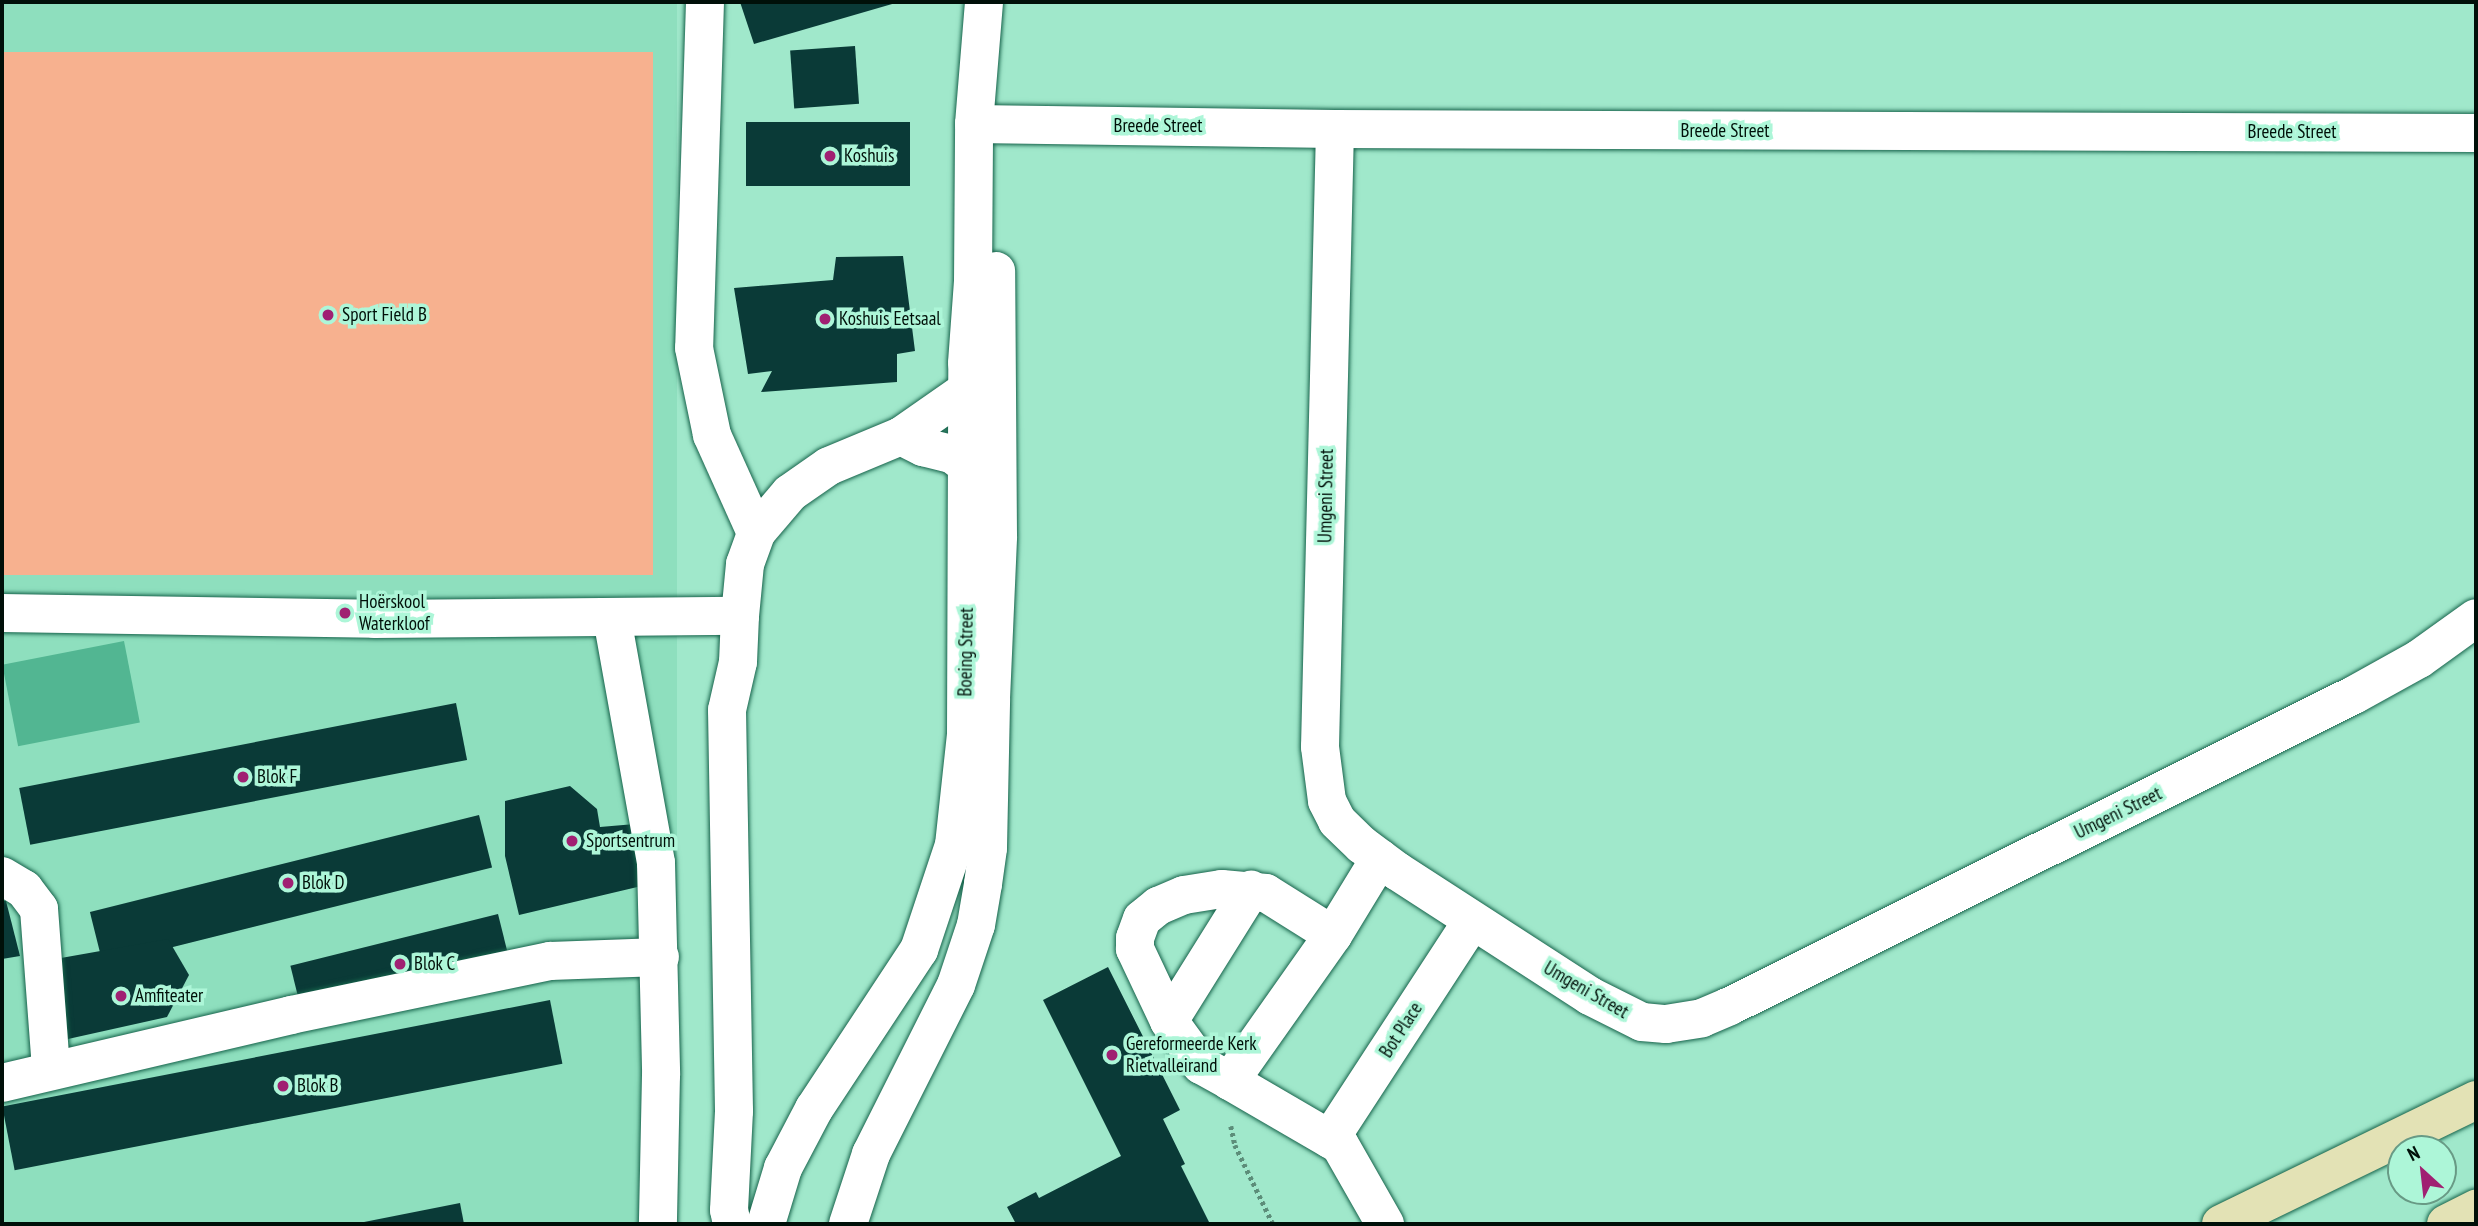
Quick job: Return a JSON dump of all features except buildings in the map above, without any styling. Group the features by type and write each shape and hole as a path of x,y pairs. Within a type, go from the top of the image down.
{"main road":[{"path":"2221,1224 2476,1100"},
{"path":"2446,1224 2476,1209"}],"street":[{"path":"705,2 694,348 712,435 756,533"},
{"name":"Boeing Street","path":"848,1224 871,1154 956,985 976,925 988,848 998,491 985,125 984,17"},
{"name":"Boeing Street","path":"766,1224 783,1168 814,1109 919,950 954,845 966,734 967,390 973,262 985,125"},
{"name":"Breede Street","path":"985,125 1335,129 2476,133"},
{"name":"Umgeni Street","path":"1335,129 1320,747 1327,801 1337,821 1380,858 1472,921 1590,996 1642,1021 1666,1024 1702,1018 2354,695 2419,659 2476,618"},
{"path":"732,1224 729,1210 734,1111 727,710 738,662 745,564 756,533 790,493 830,466 901,436 967,390"},
{"path":"901,436 923,447 952,454 968,463 998,491"},
{"path":"2,613 374,619 740,616"},
{"path":"612,618 656,863 660,957 662,1165 658,1224"},
{"path":"1230,1081 1333,935 1380,858"},
{"path":"2,876 24,889 39,909 51,1070"},
{"path":"1333,935 1266,893 1222,889 1184,895 1158,906 1142,919 1135,938 1135,949 1169,1021 1201,1065 1330,1139 1345,1152 1385,1224"},
{"path":"1169,1021 1251,890"},
{"name":"Bot Place","path":"1330,1139 1472,921"},
{"path":"2,1083 550,961 660,957"}],"path":[{"path":"1230,1081 1225,1091 1235,1145 1273,1224"}],"shaded area":[{"name":"Hoërskool Waterkloof","path":"2,2 677,2 677,1224 2,1224"},
{"name":"Sport Field B","path":"4,52 653,52 653,575 4,575"},
{"path":"124,641 140,722 18,746 2,665"}],"place":[{"name":"Koshuis","path":"830,156"},
{"name":"Sport Field B","path":"328,315"},
{"name":"Koshuis Eetsaal","path":"825,319"},
{"name":"Hoërskool Waterkloof","path":"345,613"},
{"name":"Blok F","path":"243,777"},
{"name":"Sportsentrum","path":"572,841"},
{"name":"Blok D","path":"288,883"},
{"name":"Blok C","path":"400,964"},
{"name":"Amfiteater","path":"121,996"},
{"name":"Gereformeerde Kerk Rietvalleirand","path":"1112,1055"},
{"name":"Blok B","path":"283,1086"}]}
